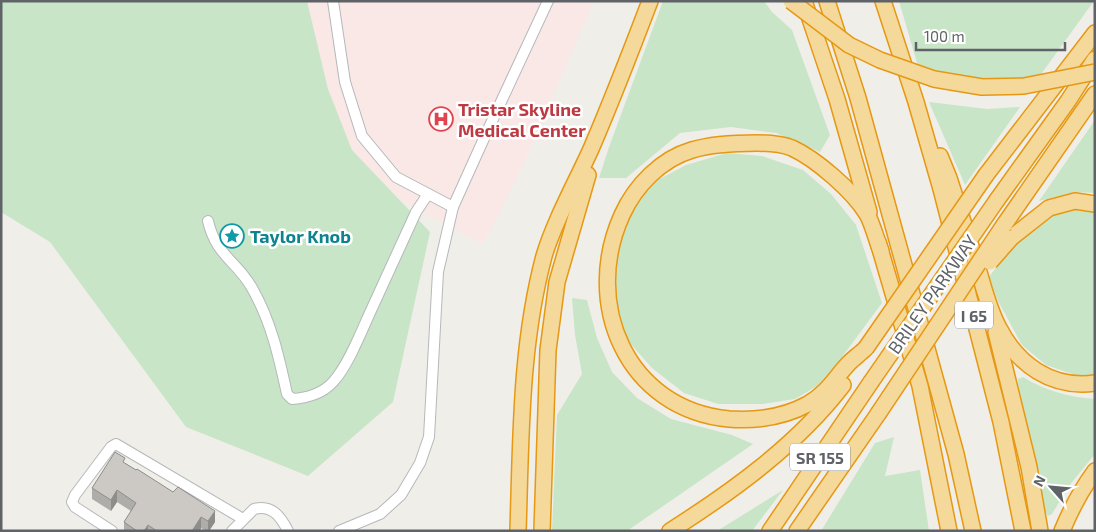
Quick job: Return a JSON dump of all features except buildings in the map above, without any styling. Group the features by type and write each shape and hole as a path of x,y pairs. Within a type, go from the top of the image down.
{"highway":[{"path":"518,531 524,372 532,304 545,254 562,211 604,118 650,1"},
{"path":"792,1 849,45 880,60 934,79 982,87 1024,86 1095,72"},
{"path":"804,1 837,99 920,386 949,531"},
{"path":"827,1 858,98 948,426 973,531"},
{"name":"I 65","path":"883,1 916,102 941,189 1001,422 1023,531"},
{"path":"670,531 723,495 776,454 809,425 846,380 866,348 986,175 1095,33"},
{"name":"BRILEY PARKWAY","path":"770,531 997,200 1068,101 1095,59"},
{"path":"1008,232 1095,94"},
{"path":"916,102 949,178 998,327 1013,350 1031,369 1055,380 1080,385 1095,382"},
{"path":"542,531 548,350 557,282 604,118"},
{"path":"866,348 848,363 829,388 809,403 790,412 769,418 743,420 712,417 695,411 669,399 648,383 623,351 615,333 608,296 608,256 615,231 625,208 637,188 654,172 691,150 737,143 765,143 791,148 814,162 852,195 866,214 880,251"},
{"path":"1008,232 1049,208 1075,201 1095,204"},
{"name":"BRILEY PARKWAY","path":"797,531 950,308 1008,232"},
{"path":"986,292 1029,467 1040,531"},
{"path":"1062,531 1085,484 1095,471"}],"lane":[{"path":"333,1 345,82 362,136 396,177 453,207"},
{"path":"339,531 380,514 401,495 420,463 429,437 438,272 453,207 548,1"},
{"path":"208,221 210,232 218,248 251,286 262,307 274,340 288,394 292,399 304,398 334,382 358,340 416,212 428,194"},
{"path":"112,531 75,507 72,502 75,495 111,447 116,444 243,519"},
{"path":"232,531 254,509 264,508 277,513 288,531"}],"shaded area":[{"name":"Tristar Skyline Medical Center","path":"307,1 594,1 525,160 495,222 482,244 400,200 352,150 328,89"}],"green space":[{"path":"1,1 307,1 328,89 352,150 430,232 393,402 308,476 186,427 50,242 1,212"},
{"path":"663,1 764,1 772,12 792,30 830,135 820,152 776,133 731,127 680,133 626,178 599,178"},
{"path":"899,1 1094,1 1039,77 994,82 919,70"},
{"path":"929,102 987,109 1020,107 965,185"},
{"path":"1095,120 1095,193 1074,192 1039,201"},
{"path":"727,153 762,156 803,170 831,194 856,225 882,303 839,361 817,386 795,399 763,404 718,404 684,393 652,368 628,341 615,313 613,267 621,235 634,206 656,181 686,165"},
{"path":"1095,210 1095,376 1078,376 1046,365 1022,345 998,301 989,277 1020,238 1038,221 1060,211"},
{"path":"572,298 587,300 597,338 612,372 637,398 671,419 732,435 753,444 627,531 552,531 557,415 582,374 575,335"},
{"path":"1023,377 1040,386 1058,392 1076,397 1095,399 1095,454 1068,487 1052,514 1048,516 1045,511 1018,385 1018,379"},
{"path":"894,437 885,476 920,470 929,531 821,531 875,443"},
{"path":"783,490 752,531 717,531"}],"place":[{"name":"Tristar Skyline Medical Center","path":"441,119"},
{"name":"Taylor Knob","path":"232,236"}]}
